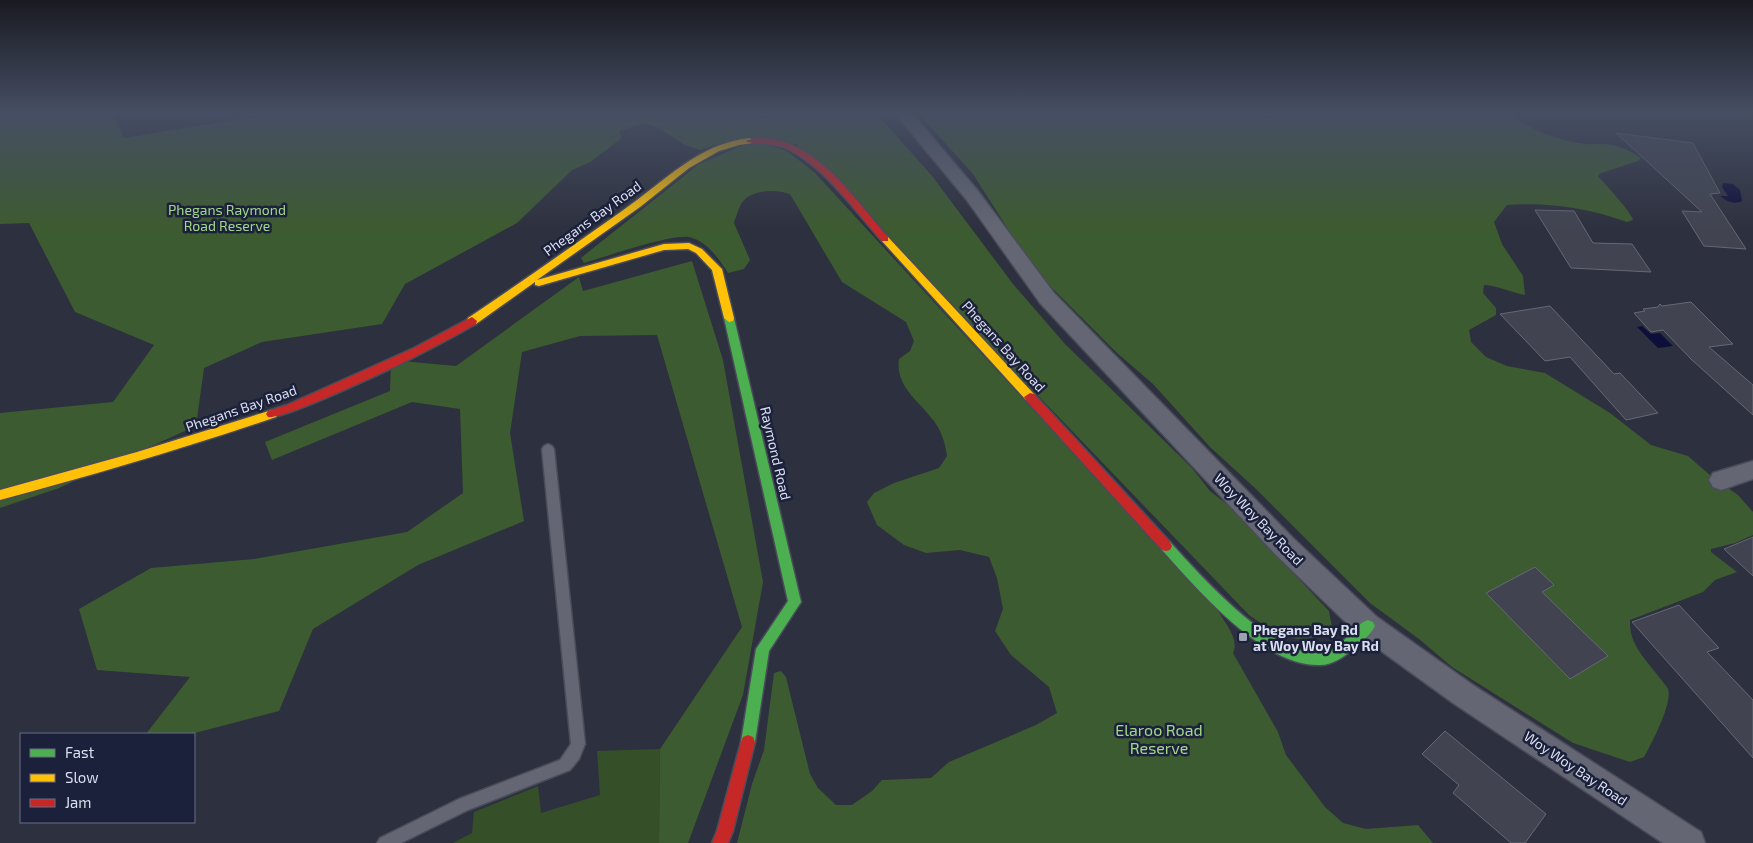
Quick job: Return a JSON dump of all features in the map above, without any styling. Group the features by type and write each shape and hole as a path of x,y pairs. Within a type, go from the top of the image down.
{"street":[{"name":"Phegans Bay Road","path":"0,495 82,474 218,433 291,408 418,351 483,314 637,206 686,166 712,151"},
{"name":"Phegans Bay Road","path":"798,151 821,169 863,214 1187,569 1248,627 1308,660 1320,660 1330,657 1346,647 1368,626"},
{"name":"Woy Woy Bay Road","path":"933,151 971,194 1023,269 1047,298 1284,546 1368,626 1463,694 1690,843"},
{"name":"Raymond Road","path":"519,288 664,247 685,244 703,252 717,269 795,602 764,649 752,727 725,831 720,843"},
{"path":"1721,480 1753,470"}],"lane":[{"path":"385,843 464,804 565,765 574,754 578,744 548,449"}],"green space":[{"name":"Phegans Raymond Road Reserve","path":"0,151 604,151 590,162 572,170 517,223 405,284 382,324 262,342 204,368 196,426 59,488 0,508 0,413 113,402 154,345 75,312 29,223 0,224"},
{"name":"Elaroo Road Reserve","path":"728,151 787,151 814,172 1217,609 1233,636 1235,648 1233,653 1278,732 1286,755 1325,807 1343,823 1366,829 1418,825 1433,843 737,843 752,784 764,750 774,673 781,671 786,677 810,774 818,788 836,805 852,805 872,791 882,780 931,778 949,762 1036,725 1057,713 1049,687 1011,655 995,631 1003,609 997,578 989,557 960,550 926,553 904,545 877,525 867,502 874,493 894,483 939,468 947,456 944,442 937,425 909,393 901,377 899,359 910,351 914,341 906,322 842,282 790,194 777,191 757,193 750,195 741,204 734,223 750,260 744,269 728,273 707,246 689,237 653,242 584,263 581,258 699,164"},
{"path":"803,151 910,151 932,176 1013,284 1065,344 1192,468 1210,491 1234,510 1329,611 1332,627 1310,638 1299,639 1279,633 1249,615"},
{"path":"953,151 1630,151 1641,158 1638,161 1601,173 1598,176 1623,205 1633,220 1627,222 1598,213 1553,205 1507,205 1494,222 1502,244 1523,276 1525,295 1484,285 1483,293 1496,308 1496,315 1469,330 1471,342 1486,357 1507,366 1545,373 1610,413 1651,445 1688,456 1711,476 1738,495 1753,512 1753,535 1735,543 1711,549 1711,552 1737,572 1715,580 1703,592 1630,620 1630,629 1635,644 1667,687 1669,695 1660,724 1644,757 1630,762 1573,743 1452,667 1419,639 1370,603 1256,489 1210,447 1153,384 1117,353 1044,280 1013,237 973,174"},
{"path":"692,261 723,360 763,582 743,695 688,843 659,843 660,749 742,627 657,335 580,336 522,352 510,433 524,521 418,565 313,629 279,711 195,733 147,733 190,677 97,670 79,609 151,568 254,559 407,532 463,493 460,409 412,402 272,460 265,442 390,391 391,360 456,366 579,277 583,291"},
{"path":"660,749 659,843 453,843 472,833 474,812 538,786 541,813 600,795 597,751"}],"shaded area":[{"path":"1723,183 1733,184 1740,190 1742,201 1730,202 1720,196 1728,196 1722,187"},
{"path":"1642,326 1651,334 1660,333 1673,346 1658,348 1637,327"}],"building":[{"path":"1636,151 1698,151 1720,193 1710,194 1746,249 1704,246 1682,211 1702,212"},
{"path":"1535,210 1574,211 1593,243 1632,244 1651,272 1571,268"},
{"path":"1691,302 1733,344 1709,347 1753,385 1753,415 1692,360 1663,330 1651,332 1634,313 1645,311 1643,309 1658,307 1660,304 1662,306"},
{"path":"1550,306 1614,374 1620,373 1658,413 1626,420 1570,357 1545,361 1500,314"},
{"path":"1753,537 1753,576 1724,549"},
{"path":"1535,567 1554,585 1542,592 1608,656 1570,679 1486,593"},
{"path":"1679,605 1719,648 1707,652 1753,700 1753,758 1632,622"},
{"path":"1445,731 1546,814 1525,843 1511,843 1453,793 1459,785 1422,754"}],"traffic: fast":[{"path":"729,318 795,602 763,649 748,742"},
{"path":"1166,546 1196,579 1237,618 1281,649 1302,658 1322,659 1329,657 1347,646 1368,626"}],"traffic: slow":[{"path":"472,321 637,205 686,166 712,151"},
{"path":"885,239 1030,397"},
{"path":"539,283 664,247 689,246 699,251 717,269 729,318"},
{"path":"0,495 137,457 272,414"}],"traffic: jam":[{"path":"799,151 831,178 885,239"},
{"path":"272,414 291,408 418,351 472,321"},
{"path":"1030,397 1166,546"},
{"path":"720,843 725,831 748,742"}],"place":[{"name":"Phegans Bay Rd at Woy Woy Bay Rd","path":"1243,637"}]}
